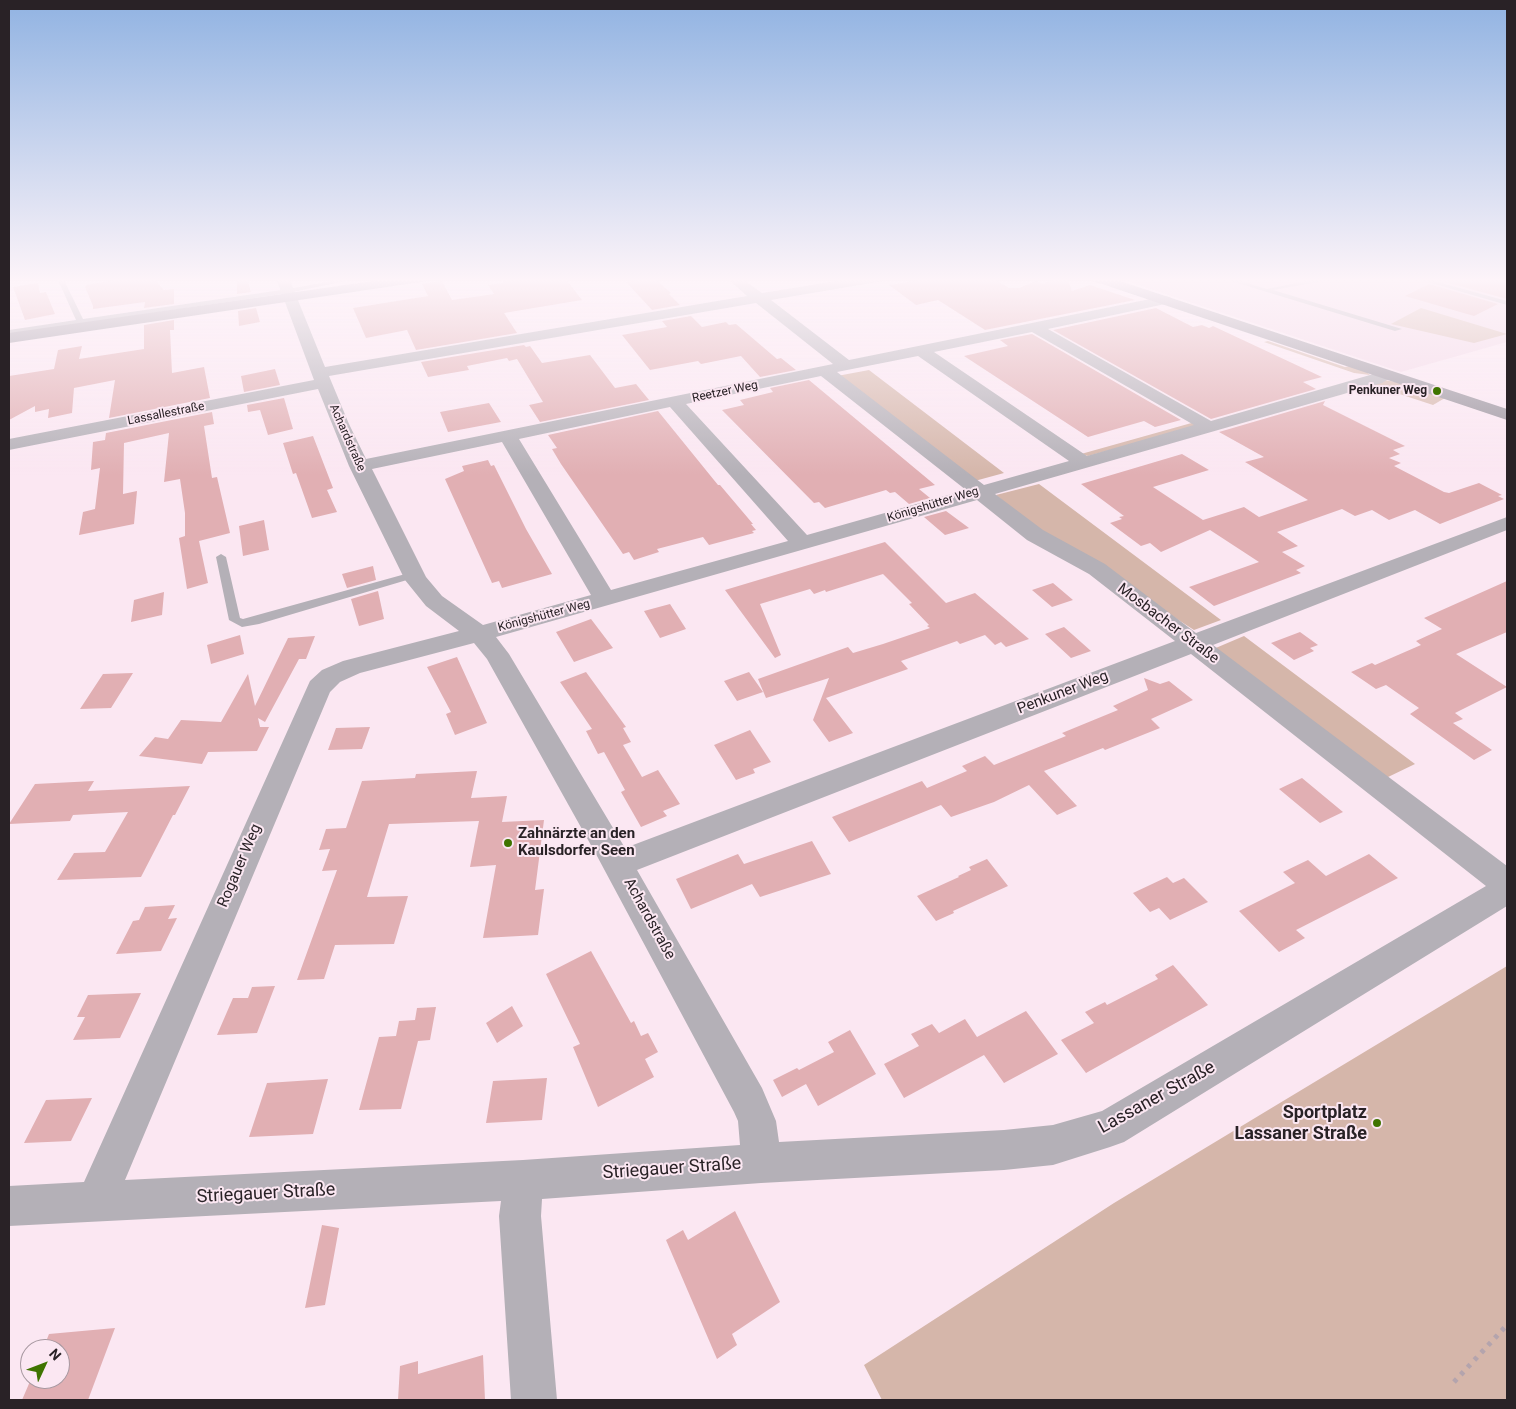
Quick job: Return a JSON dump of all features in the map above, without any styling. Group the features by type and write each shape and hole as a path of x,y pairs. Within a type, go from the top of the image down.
{"street":[{"name":"Achardstraße","path":"308,344 359,466 413,575 434,601 480,634 497,654 618,864 749,1101 757,1121 761,1163"},
{"name":"Lassallestraße","path":"9,445 321,378 506,344"},
{"path":"817,344 847,367"},
{"name":"Reetzer Weg","path":"359,466 961,344"},
{"path":"1064,344 1208,426"},
{"path":"1296,344 1507,415"},
{"path":"922,352 1084,462"},
{"name":"Mosbacher Straße","path":"825,371 1035,535 1097,569 1507,884"},
{"name":"Königshütter Weg","path":"480,634 803,544 978,492 1376,379 1386,374"},
{"name":"Reetzer Weg","path":"675,402 803,544"},
{"path":"508,436 605,599"},
{"name":"Penkuner Weg","path":"618,864 1507,523"},
{"name":"Rogauer Weg","path":"94,1203 319,687 331,676 352,667 480,634"},
{"name":"Lassaner Straße","path":"761,1163 1024,1148 1053,1145 1110,1128 1507,890"},
{"name":"Striegauer Straße","path":"9,1206 523,1180 761,1163"},
{"path":"523,1180 520,1216 534,1400"}],"lane":[{"path":"221,557 235,620 242,623 413,575"}],"path":[{"path":"1454,1382 1507,1325"}],"shaded area":[{"path":"1269,344 1276,344 1345,367 1350,366 1367,372 1370,375 1354,373"},
{"path":"1316,344 1501,344 1401,372"},
{"path":"869,370 1004,473 971,482 837,376"},
{"path":"1384,380 1397,382 1445,398 1433,405 1369,384"},
{"path":"1195,422 1197,426 1088,456 1081,454"},
{"path":"1039,484 1221,620 1194,630 1031,525 996,495"},
{"path":"1244,636 1415,764 1386,778 1211,650"},
{"name":"Sportplatz Lassaner Straße","path":"1507,966 1507,1400 882,1400 864,1365 1114,1203"}],"building":[{"path":"144,344 171,344 172,373 204,367 210,398 109,418 115,380 74,388 72,413 48,418 49,409 35,412 35,406 9,420 9,376 54,369 58,350 82,346 79,359 144,349"},
{"path":"413,344 453,344 416,350"},
{"path":"629,344 759,344 777,359 781,358 796,370 760,377 741,356 701,364 698,361 650,370"},
{"path":"1005,344 1049,344 1181,420 1155,427 1144,421 1088,437 964,356 1008,346"},
{"path":"1077,344 1251,344 1322,377 1303,382 1316,389 1211,419"},
{"path":"524,345 526,347 530,346 542,363 590,355 615,388 636,384 649,400 540,422 529,405 543,402 517,359 509,361 507,358 467,366 469,370 428,377 421,362"},
{"path":"275,369 280,385 244,392 241,376"},
{"path":"809,380 935,485 919,489 930,498 909,504 895,492 890,493 886,490 825,508 819,502 814,503 722,410 744,405 740,400 773,392 770,388"},
{"path":"284,398 293,429 268,435 260,410 248,412 247,405"},
{"path":"1325,401 1323,405 1405,446 1393,450 1400,454 1389,458 1401,463 1394,466 1444,492 1449,493 1479,483 1502,495 1498,496 1504,499 1440,524 1415,510 1389,520 1372,510 1355,516 1342,509 1277,532 1298,546 1282,552 1305,566 1296,570 1301,573 1214,606 1189,587 1259,562 1210,530 1161,552 1150,543 1141,546 1110,523 1122,519 1119,517 1124,516 1081,484 1182,454 1209,470 1153,487 1203,520 1244,507 1259,517 1308,500 1245,462 1264,457 1219,432"},
{"path":"489,403 501,422 448,432 440,412"},
{"path":"658,411 718,485 753,524 751,524 756,530 752,531 754,533 709,545 703,537 657,549 659,552 634,560 629,552 623,554 561,464 552,449 557,448 548,435"},
{"path":"212,412 214,424 204,426 212,478 217,477 230,533 199,541 208,583 187,589 179,538 185,536 185,513 180,479 164,482 169,433 124,443 123,494 137,491 134,524 79,535 83,512 95,509 100,468 91,470 93,442 105,440 106,433"},
{"path":"313,436 333,488 327,490 337,512 312,518 296,473 293,474 283,443"},
{"path":"488,460 491,466 494,465 526,529 552,574 502,588 499,581 492,583 445,479 464,471 462,466"},
{"path":"946,511 969,528 945,535 924,517"},
{"path":"264,520 269,550 243,556 239,526"},
{"path":"885,542 946,603 975,593 1029,639 1006,647 1001,642 995,645 985,635 960,644 957,641 901,661 908,669 826,698 853,733 829,742 813,720 829,678 766,698 758,679 848,647 853,653 883,644 930,628 927,626 929,625 909,604 912,603 883,574 826,592 825,590 814,594 810,589 760,604 781,655 775,658 725,590"},
{"path":"373,566 376,580 347,588 342,574"},
{"path":"1507,581 1507,632 1456,654 1507,687 1455,713 1463,719 1453,723 1492,750 1474,760 1410,714 1419,708 1386,685 1376,689 1351,672 1372,663 1375,665 1421,645 1416,641 1442,629 1424,618"},
{"path":"1053,583 1073,600 1052,607 1032,590"},
{"path":"378,591 384,619 359,626 351,599"},
{"path":"164,592 162,615 131,622 134,600"},
{"path":"670,604 686,629 660,638 644,611"},
{"path":"591,619 613,648 574,662 556,632"},
{"path":"1064,627 1091,651 1071,658 1045,634"},
{"path":"1300,632 1318,645 1310,648 1314,651 1294,660 1271,643"},
{"path":"240,635 244,654 211,664 207,645"},
{"path":"315,636 306,659 299,659 265,722 258,718 260,727 269,727 257,751 208,752 202,764 139,756 155,737 168,739 181,720 221,722 248,674 255,706 288,638"},
{"path":"457,657 487,723 455,735 446,714 451,712 427,667"},
{"path":"586,672 626,727 623,728 631,742 623,745 642,777 658,770 680,804 663,811 667,816 641,827 621,792 625,790 604,752 598,754 586,731 592,729 560,682"},
{"path":"749,672 763,692 737,701 724,681"},
{"path":"133,673 111,708 80,709 103,674"},
{"path":"1144,678 1160,684 1169,681 1193,700 1151,719 1160,728 1105,750 1103,748 1044,771 1077,806 1057,815 1029,785 994,802 951,817 941,805 849,842 832,817 922,781 927,788 967,771 962,766 985,756 994,765 1066,736 1062,733 1118,710 1113,706 1148,690"},
{"path":"370,727 362,749 328,750 336,728"},
{"path":"750,730 771,762 753,769 755,773 736,780 714,745"},
{"path":"477,771 471,798 507,796 502,822 544,820 535,890 544,889 538,935 483,938 496,865 470,867 479,821 389,824 367,897 408,896 394,944 335,945 324,979 297,980 337,870 322,871 330,849 319,850 326,829 346,828 362,781 415,778 416,774"},
{"path":"1302,778 1343,812 1320,823 1279,789"},
{"path":"94,781 88,791 190,786 141,877 57,880 74,853 105,852 128,812 73,815 70,821 9,824 35,784"},
{"path":"812,841 831,874 760,897 752,884 691,909 676,879 738,854 744,864"},
{"path":"1369,854 1398,878 1296,930 1305,938 1279,952 1239,911 1295,883 1283,872 1308,860 1326,876"},
{"path":"987,859 1008,886 953,911 954,913 936,921 917,896 959,877 971,870 969,867"},
{"path":"1167,877 1173,883 1184,878 1208,902 1170,920 1159,908 1150,912 1133,893"},
{"path":"175,905 168,919 177,918 161,951 116,954 133,921 139,920 145,907"},
{"path":"591,951 631,1023 634,1021 641,1036 648,1033 658,1052 645,1059 654,1077 598,1107 573,1047 580,1044 546,974"},
{"path":"1173,965 1208,1005 1086,1073 1061,1040 1094,1023 1085,1012 1105,1002 1107,1005 1158,979 1155,975"},
{"path":"275,986 257,1033 217,1035 233,998 248,998 252,987"},
{"path":"141,993 120,1038 73,1040 85,1017 77,1017 88,995"},
{"path":"512,1006 523,1026 497,1043 486,1023"},
{"path":"436,1007 430,1040 418,1041 401,1109 359,1110 379,1037 396,1036 399,1021 415,1020 417,1008"},
{"path":"1026,1011 1058,1054 1004,1083 984,1055 904,1098 884,1064 919,1046 911,1034 932,1024 939,1033 965,1019 977,1037"},
{"path":"850,1030 876,1074 818,1106 806,1084 782,1097 773,1080 797,1068 799,1070 834,1052 828,1042"},
{"path":"547,1078 542,1120 486,1123 493,1081"},
{"path":"328,1079 313,1134 249,1137 267,1083"},
{"path":"92,1098 71,1141 24,1143 46,1100"},
{"path":"735,1211 780,1302 732,1334 737,1345 717,1359 666,1240 683,1230 688,1240"},
{"path":"322,1225 339,1228 325,1305 305,1308"},
{"path":"115,1328 88,1400 22,1400 27,1389 70,1389 70,1339 47,1339 49,1334"},
{"path":"483,1355 485,1400 398,1400 400,1366 418,1361 418,1374"}],"place":[{"name":"Penkuner Weg","path":"1437,391"},
{"name":"Zahnärzte an den Kaulsdorfer Seen","path":"508,843"},
{"name":"Sportplatz Lassaner Straße","path":"1377,1123"}]}
